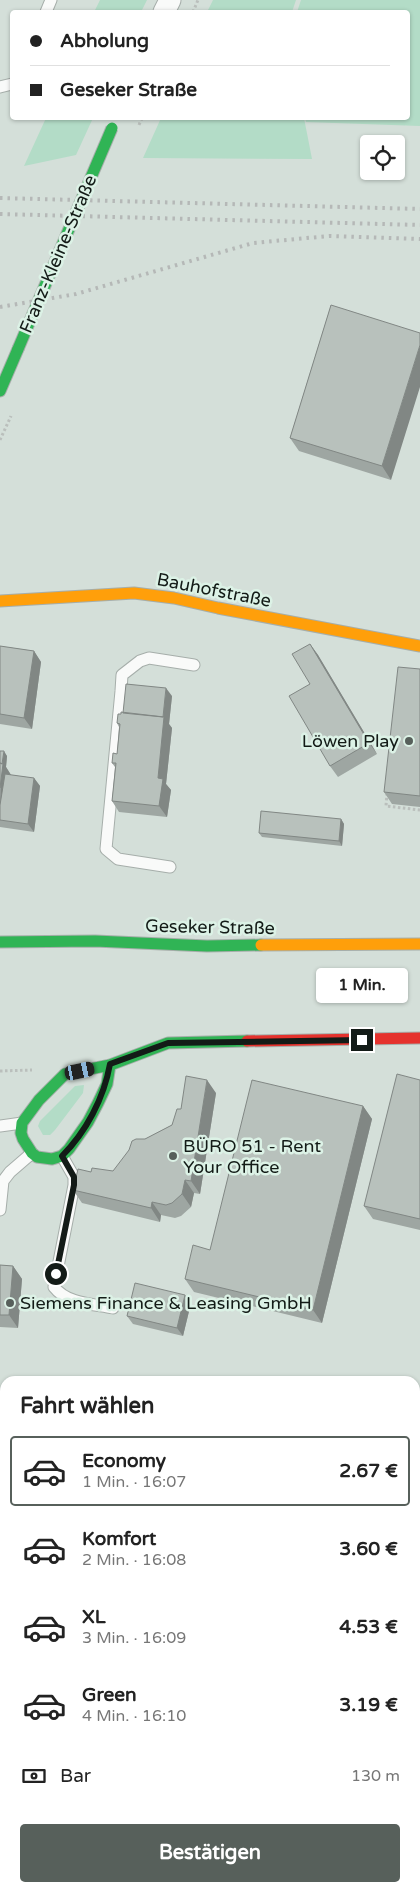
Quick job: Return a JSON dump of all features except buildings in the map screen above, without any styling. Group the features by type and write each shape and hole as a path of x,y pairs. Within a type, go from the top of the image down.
{"street":[{"name":"Franz-Kleine-Straße","path":"0,391 115,123"},
{"name":"Bauhofstraße","path":"0,601 134,593 174,598 420,646"},
{"name":"Geseker Straße","path":"0,942 95,941 207,946 420,944"},
{"path":"110,1064 107,1084 88,1122 69,1149 62,1156 45,1159 37,1157 23,1140 21,1133 22,1123 39,1100 65,1074 110,1064 168,1043 420,1038"}],"lane":[{"path":"170,867 118,860 106,849 120,691 122,675 140,661 149,658 194,665"},
{"path":"0,1126 22,1123"},
{"path":"0,1210 3,1181 32,1152"},
{"path":"62,1156 74,1177 74,1185 54,1287 60,1295 78,1302 113,1308"}],"path":[{"path":"388,787 386,806 420,810"}],"green space":[{"path":"100,0 147,0 142,10 95,10"},
{"path":"213,0 296,0 293,10 208,10"},
{"path":"301,0 420,0 420,126 306,122 306,120 410,120 410,10 298,10"},
{"path":"45,120 92,120 76,155 24,166"},
{"path":"160,120 304,120 312,159 143,158"},
{"path":"84,1085 83,1093 55,1130 50,1135 43,1135 38,1126 40,1121 75,1086"}],"railway":[{"path":"0,198 420,209"},
{"path":"0,214 420,225"},
{"path":"0,307 76,294 253,243 329,236 420,239"}],"traffic: fast":[{"path":"18,349 112,128"},
{"path":"0,391 18,349"},
{"path":"0,942 95,941 207,946 261,945"},
{"path":"110,1065 107,1084 98,1103 88,1122 69,1149 62,1156 52,1159 37,1157 32,1153 23,1139 21,1133 22,1123 39,1100 65,1074 110,1065 168,1043 247,1041"}],"traffic: slow":[{"path":"0,601 134,593 174,598 420,646"},
{"path":"261,945 420,944"}],"traffic: jam":[{"path":"247,1041 420,1038"}],"place":[{"name":"Löwen Play","path":"409,741"},
{"name":"BÜRO 51 - Rent Your Office","path":"173,1156"},
{"name":"Siemens Finance & Leasing GmbH","path":"10,1303"}],"route":[{"path":"56,1274 74,1185 74,1177 62,1156 88,1122 107,1084 110,1064 168,1043 362,1040"}]}
